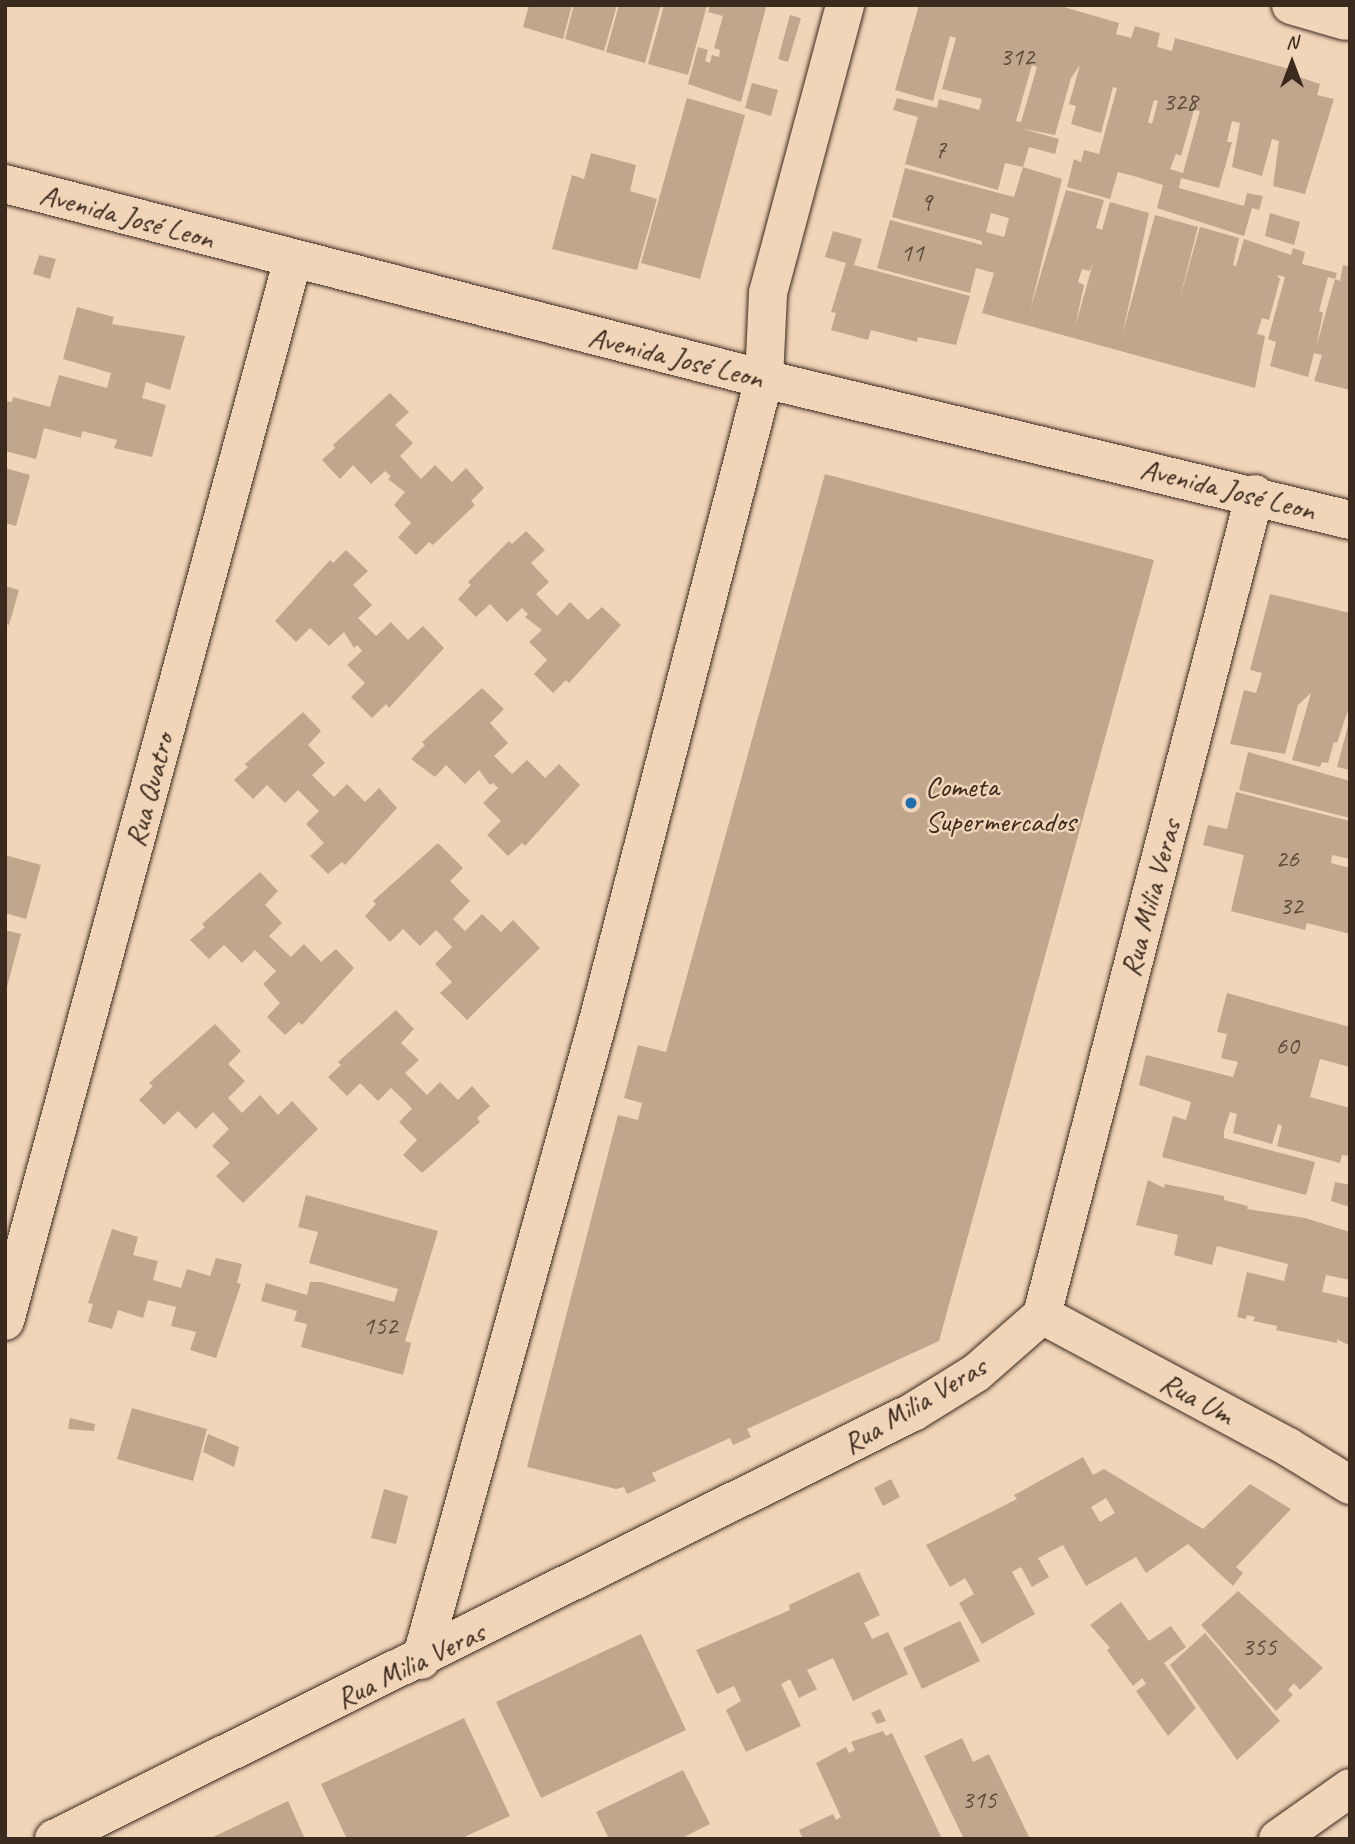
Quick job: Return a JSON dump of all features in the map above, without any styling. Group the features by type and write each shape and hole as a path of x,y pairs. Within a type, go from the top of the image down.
{"street":[{"path":"421,1660 598,1021 764,379 768,293 845,5"},
{"path":"1292,5 1346,21"},
{"name":"Avenida José Leon","path":"5,184 764,379 1255,494 1350,520"},
{"name":"Rua Quatro","path":"5,1321 293,259"},
{"name":"Rua Milia Veras","path":"54,1839 421,1660 913,1412 976,1373 1042,1315 1255,494"},
{"name":"Rua Um","path":"1042,1315 1288,1447 1350,1485"},
{"path":"1279,1839 1350,1788"}],"building":[{"path":"529,5 572,5 563,39 523,27"},
{"path":"574,5 617,5 604,51 565,39"},
{"path":"619,5 661,5 645,63 606,52"},
{"path":"664,5 707,5 688,75 648,64"},
{"path":"710,5 766,7 741,102 688,84 698,47 708,50 705,61 710,63 712,55 719,57 720,50 714,48 723,16 708,12"},
{"path":"919,5 1057,5 1119,23 1116,34 1131,38 1135,26 1160,33 1157,47 1172,51 1175,38 1297,71 1296,76 1320,84 1317,95 1334,99 1305,194 1273,186 1279,141 1272,139 1262,176 1232,167 1240,123 1232,121 1227,142 1232,142 1219,188 1181,178 1179,188 1244,206 1247,193 1263,196 1259,210 1252,208 1244,236 1157,208 1163,185 1137,177 1118,172 1110,199 1067,187 1074,159 1081,162 1084,150 1099,154 1117,88 1113,87 1101,133 1071,124 1076,106 1069,104 1080,65 1071,78 1055,135 1020,128 1059,139 1055,154 1029,147 1023,167 1005,163 998,190 905,164 918,117 893,110 897,98 937,108 939,99 979,110 982,99 942,89 956,38 950,36 933,101 895,90","holes":["1032,65 1037,67 1021,122 1016,121","1154,100 1158,101 1152,124 1148,122","1194,110 1200,111 1183,173 1170,169 1176,154 1181,156"]},
{"path":"790,15 801,18 788,62 778,59"},
{"path":"752,83 778,90 771,116 745,108"},
{"path":"687,98 745,115 700,279 641,263"},
{"path":"591,153 636,165 630,191 657,199 637,270 552,249 572,175 584,179"},
{"path":"1023,167 1062,179 1030,310 1066,190 1104,200 1096,228 1102,230 1110,202 1149,213 1122,336 1155,215 1198,227 1179,301 1200,227 1239,238 1233,265 1236,266 1244,239 1291,255 1293,248 1305,252 1302,264 1337,273 1335,279 1340,281 1343,265 1350,267 1350,390 1314,381 1322,355 1314,353 1308,377 1270,366 1276,342 1268,339 1285,277 1277,275 1280,279 1269,320 1262,318 1257,334 1265,336 1255,388 982,313 994,273 976,268 970,293 877,268 890,220 982,245 982,241 892,217 905,168 1014,197","holes":["991,213 1009,218 1004,237 986,232","1094,260 1075,327 1084,285 1078,282 1082,269 1090,271","1328,277 1335,279 1316,348 1323,313 1319,311"]},
{"path":"1270,213 1300,222 1294,245 1265,236"},
{"path":"833,231 862,239 854,265 970,296 956,345 918,337 917,342 871,330 868,340 831,330 836,313 831,312 846,263 825,257"},
{"path":"39,255 56,259 50,279 33,274"},
{"path":"77,307 114,317 112,324 185,336 170,390 146,382 142,398 166,405 152,457 114,448 117,440 82,431 81,438 44,428 36,459 5,451 5,401 12,402 13,397 50,407 59,375 107,388 111,373 63,359"},
{"path":"390,393 409,412 395,425 413,443 400,456 421,479 435,465 452,482 466,468 484,488 471,501 475,505 433,545 429,542 416,555 398,537 411,523 394,505 405,492 388,479 391,476 385,471 371,484 353,465 340,479 322,460 335,448 333,445"},
{"path":"5,468 30,475 16,526 5,523"},
{"name":"Cometa Supermercados","path":"825,474 1154,560 939,1341 747,1429 751,1437 733,1445 730,1438 652,1473 656,1481 627,1494 624,1487 616,1489 527,1467 618,1115 638,1120 642,1103 624,1098 638,1045 666,1052"},
{"path":"526,531 545,550 531,563 549,582 536,594 557,616 570,602 588,620 602,607 621,625 569,683 566,680 553,693 534,674 547,660 529,642 542,630 525,617 528,614 522,608 507,622 490,604 476,617 458,599 471,585 468,582 509,541 512,544"},
{"path":"346,550 368,571 353,585 372,605 358,618 376,636 391,622 408,640 423,626 444,648 389,708 386,704 372,718 351,697 365,683 347,665 362,651 357,645 354,648 344,632 329,646 310,628 296,642 275,621 330,560 333,563"},
{"path":"5,586 19,590 9,625 5,624"},
{"path":"1270,594 1350,613 1350,704 1328,763 1322,762 1320,767 1292,760 1311,693 1298,705 1285,754 1230,744 1244,690 1256,693 1262,673 1250,670"},
{"path":"482,688 504,709 490,723 508,743 494,756 512,774 527,760 545,778 559,764 580,785 525,846 522,843 508,856 487,835 501,821 483,803 498,788 493,783 490,785 479,770 465,784 446,765 435,777 411,759 425,745 422,742"},
{"path":"303,712 321,731 308,745 325,763 312,775 334,797 347,784 365,802 379,788 397,808 345,865 342,862 328,874 310,856 324,843 306,824 319,811 298,790 285,803 267,785 253,799 234,780 248,767 245,764"},
{"path":"1350,722 1350,770 1337,767"},
{"path":"1248,752 1350,781 1350,818 1239,790"},
{"path":"1236,792 1350,821 1350,859 1332,855 1331,863 1350,868 1350,934 1307,923 1305,930 1231,911 1244,855 1203,845 1208,825 1227,829"},
{"path":"438,843 463,868 450,881 470,901 453,919 465,931 482,914 501,932 513,920 540,948 467,1020 440,993 452,982 435,964 452,947 440,934 436,930 420,946 403,929 390,942 365,916 376,904 373,901"},
{"path":"5,855 41,865 26,919 5,913"},
{"path":"260,872 278,891 265,905 282,923 269,936 291,957 304,944 321,962 336,949 354,968 302,1025 299,1022 285,1035 267,1017 280,1003 263,984 276,971 255,950 242,963 224,945 209,959 190,940 205,927 202,924"},
{"path":"5,930 21,934 6,991 5,991"},
{"path":"1227,993 1350,1027 1350,1067 1320,1059 1310,1097 1350,1108 1350,1156 1342,1155 1340,1163 1277,1146 1282,1126 1278,1124 1272,1144 1233,1133 1237,1114 1230,1112 1224,1131 1224,1138 1315,1162 1306,1195 1162,1157 1173,1116 1186,1120 1191,1102 1139,1085 1146,1055 1233,1077 1238,1062 1221,1058 1227,1034 1217,1032"},
{"path":"396,1010 414,1029 401,1043 419,1060 405,1073 427,1095 440,1082 458,1100 472,1086 490,1106 477,1118 480,1122 422,1173 403,1155 417,1140 399,1122 412,1109 407,1103 391,1088 378,1101 360,1083 347,1096 328,1077 341,1065 338,1062"},
{"path":"215,1024 241,1051 228,1064 245,1081 228,1098 242,1113 260,1095 278,1115 292,1101 318,1129 243,1203 216,1176 230,1163 212,1146 229,1129 213,1112 196,1129 178,1111 164,1125 139,1100 153,1086 149,1083"},
{"path":"1148,1180 1164,1188 1165,1184 1224,1196 1224,1200 1248,1206 1247,1209 1305,1218 1350,1232 1350,1280 1326,1275 1322,1292 1350,1298 1350,1346 1337,1339 1337,1343 1276,1330 1277,1326 1253,1321 1255,1317 1237,1317 1247,1272 1284,1281 1288,1264 1217,1246 1212,1265 1174,1255 1178,1235 1136,1225"},
{"path":"1335,1182 1350,1185 1350,1207 1331,1201"},
{"path":"306,1195 438,1231 405,1341 411,1343 403,1375 301,1347 307,1324 294,1321 297,1311 261,1301 266,1283 307,1295 310,1282 321,1282 394,1302 398,1289 309,1263 318,1232 298,1227"},
{"path":"112,1229 138,1237 133,1255 158,1261 153,1280 181,1288 187,1269 210,1276 216,1258 242,1264 237,1283 241,1284 216,1358 190,1350 196,1332 171,1326 176,1307 148,1300 143,1318 118,1310 112,1329 88,1322 93,1304 88,1303"},
{"path":"132,1408 207,1429 193,1481 117,1459"},
{"path":"70,1418 95,1424 94,1431 68,1429"},
{"path":"208,1434 239,1447 234,1467 203,1452"},
{"path":"1083,1457 1093,1475 1104,1469 1203,1529 1250,1484 1291,1509 1236,1567 1243,1573 1233,1586 1188,1544 1146,1573 1136,1557 1086,1586 1063,1545 1038,1558 1049,1577 1032,1587 1021,1567 1012,1572 1035,1614 982,1644 959,1603 974,1594 965,1578 950,1587 926,1545 1017,1499 1014,1495","holes":["1106,1498 1115,1513 1100,1522 1091,1507"]},
{"path":"891,1479 900,1497 883,1506 874,1488"},
{"path":"384,1489 408,1496 396,1544 371,1538"},
{"path":"859,1572 880,1615 864,1623 872,1639 888,1632 908,1674 853,1701 833,1658 807,1670 817,1689 799,1698 790,1679 781,1684 801,1726 746,1752 726,1710 741,1701 734,1686 717,1694 696,1650 790,1610 789,1605"},
{"path":"1238,1591 1323,1668 1300,1690 1294,1683 1288,1690 1293,1695 1276,1711 1201,1625"},
{"path":"1121,1602 1149,1641 1171,1626 1186,1647 1164,1663 1196,1708 1168,1736 1136,1691 1146,1684 1142,1678 1133,1686 1107,1650 1110,1648 1090,1625"},
{"path":"960,1621 980,1661 922,1689 903,1648"},
{"path":"1205,1633 1280,1721 1237,1760 1170,1665"},
{"path":"641,1634 686,1730 541,1798 496,1702"},
{"path":"880,1709 886,1721 877,1724 871,1713"},
{"path":"464,1718 510,1816 460,1839 347,1839 321,1784"},
{"path":"883,1731 886,1736 892,1733 942,1839 803,1839 799,1830 833,1814 836,1820 841,1817 816,1763 846,1747 849,1753 855,1750 851,1742"},
{"path":"962,1738 973,1762 989,1754 1030,1839 964,1839 924,1756"},
{"path":"683,1770 710,1824 680,1839 609,1839 596,1812"},
{"path":"288,1801 305,1839 209,1839"}],"place":[{"name":"Cometa Supermercados","path":"911,803"}]}
